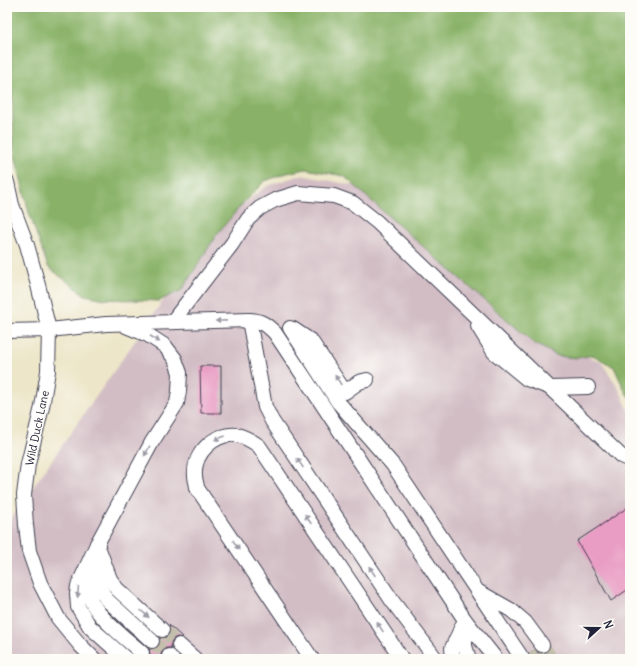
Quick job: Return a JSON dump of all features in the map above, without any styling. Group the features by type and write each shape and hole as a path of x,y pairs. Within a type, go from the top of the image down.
{"street":[{"name":"Wild Duck Lane","path":"7,182 12,205 27,244 49,330 48,371 42,407 28,464 24,495 29,551 40,583 58,618 80,645 94,659"},
{"path":"172,322 232,244 248,219 260,208 275,200 298,193 334,196 353,203 377,222 466,306 494,352 527,380 551,388 588,387"},
{"path":"7,330 49,330 120,323 253,320 295,330 311,341 345,392 359,382 367,380"},
{"path":"253,320 267,325 275,333 465,620 496,659"},
{"path":"253,320 265,407 393,602 436,659"},
{"path":"120,323 148,335 165,346 175,359 180,373 177,403 152,442 97,544 78,586 78,607 90,627 126,659"},
{"path":"286,327 338,402 393,465 491,613 516,636 528,653"},
{"path":"286,327 331,402 503,659"},
{"path":"551,388 621,456 630,460"},
{"path":"352,418 528,653"},
{"path":"312,659 198,488 195,475 196,462 202,450 211,441 223,436 236,435 249,439 260,446 402,659"},
{"path":"97,544 110,579 117,589 162,630"},
{"path":"97,544 99,580 102,592 106,599 152,641"},
{"path":"97,544 90,587 90,598 95,610 142,653"},
{"path":"476,589 511,610 525,622 528,653"},
{"path":"465,620 467,652 474,659"},
{"path":"454,657 452,648 465,620"},
{"path":"465,620 486,659"},
{"path":"179,645 195,659"}],"shaded area":[{"path":"301,175 361,187 573,351 601,362 618,387 630,413 630,659 7,659 7,529 10,520 165,298 182,283 236,209 267,186"}],"green space":[{"path":"12,7 630,7 630,398 626,393 614,367 593,355 577,358 558,356 535,344 344,176 306,169 287,173 265,181 244,202 217,234 182,290 159,301 105,299 85,295 48,267 29,213 14,151 11,68"}],"building":[{"path":"200,366 221,366 221,413 201,413"},
{"path":"630,506 630,588 611,601 577,541"},
{"path":"169,625 183,638 177,637 173,639 171,648 166,648 163,650 161,659 148,659 150,654 149,649 158,647 160,638 165,638 169,635"},
{"path":"535,650 538,653 543,653 549,650 555,659 530,659 529,653"}],"tunnel":[{"path":"162,630 179,645"},
{"path":"152,641 169,656"},
{"path":"542,645 551,659"},
{"path":"529,653 533,659"}]}
